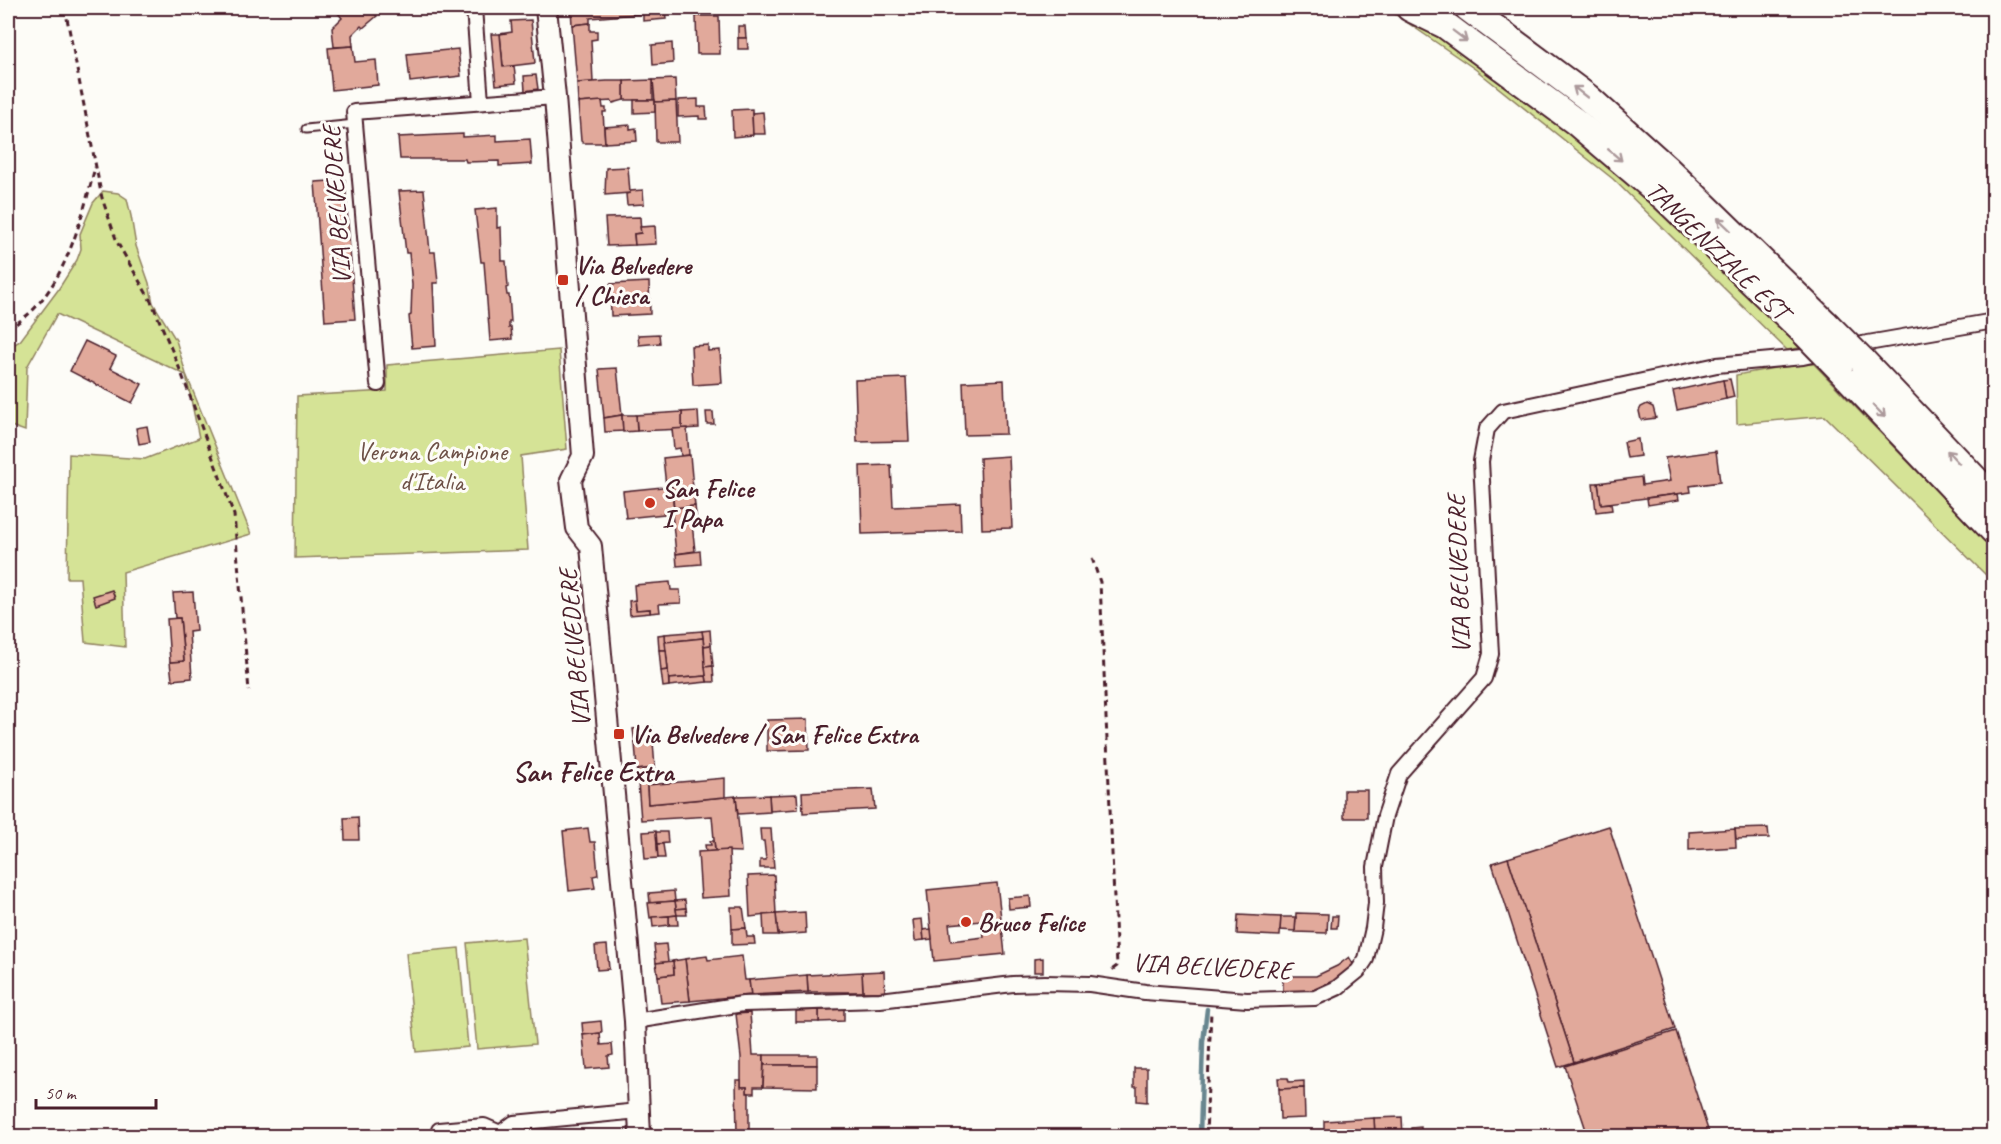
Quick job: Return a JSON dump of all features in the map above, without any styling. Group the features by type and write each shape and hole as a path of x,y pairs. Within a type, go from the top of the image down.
{"highway":[{"name":"TANGENZIALE EST","path":"1410,8 1445,25 1576,122 1816,329"},
{"name":"TANGENZIALE EST","path":"1468,8 1587,97 1668,170 1850,364 1994,499"},
{"name":"TANGENZIALE EST","path":"1850,364 1994,531"}],"street":[{"path":"474,8 482,102"},
{"name":"VIA BELVEDERE","path":"546,8 583,456 572,480 577,528 591,546 635,1021 640,1137"},
{"name":"VIA BELVEDERE","path":"378,384 354,112 555,97"},
{"name":"VIA BELVEDERE","path":"635,1021 743,1004 880,1000 1013,984 1090,984 1247,1000 1315,998 1337,988 1359,970 1366,959 1374,928 1375,867 1385,816 1399,774 1484,678 1491,654 1481,461 1487,429 1503,411 1717,365 1803,357 1880,340 1994,321"},
{"path":"439,1130 484,1126 499,1135 514,1123 639,1111"}],"lane":[{"path":"306,129 355,124"}],"path":[{"path":"65,8 102,198 117,242 153,303 234,515 249,691"},
{"path":"8,330 38,305 50,289 74,240 96,165"},
{"path":"1090,984 1117,966 1100,582 1092,558"},
{"path":"1206,1137 1212,998"}],"green space":[{"path":"1386,8 1412,8 1504,66 1811,346 1787,350 1613,179 1475,69"},
{"path":"103,191 118,193 127,199 136,246 149,283 153,303 176,340 186,374 251,534 123,572 125,647 85,642 80,578 67,578 69,454 145,459 199,438 186,375 57,314 27,367 25,431 8,425 8,348 20,341 77,260 81,249 80,234 93,203"},
{"name":"Verona Campione d'Italia","path":"559,350 567,449 521,456 528,550 295,558 297,396 387,391 387,365"},
{"path":"1797,364 1814,364 1993,550 1993,582 1825,416 1737,424 1736,375"},
{"path":"524,938 535,1044 477,1049 467,943"},
{"path":"459,948 468,1047 416,1052 406,953"}],"building":[{"path":"344,8 382,8 375,14 377,16 352,35 353,46 334,47 332,28 342,18 338,13"},
{"path":"571,8 636,8 637,14 590,18 590,23 572,25"},
{"path":"636,8 665,8 666,19 643,21 643,14 637,14"},
{"path":"696,16 719,16 720,54 697,54"},
{"path":"531,20 535,63 503,67 500,34 512,32 511,21"},
{"path":"590,23 590,31 597,31 597,39 591,40 593,82 577,83 572,25"},
{"path":"738,26 745,26 746,38 738,38"},
{"path":"491,34 500,34 503,67 514,66 516,83 496,85"},
{"path":"738,38 747,38 748,49 738,49"},
{"path":"672,43 673,63 653,65 652,45"},
{"path":"353,46 355,62 376,60 378,85 332,90 328,48"},
{"path":"458,49 461,76 410,82 407,54"},
{"path":"536,75 538,89 525,91 524,76"},
{"path":"675,79 676,101 655,102 653,80"},
{"path":"653,80 653,100 624,100 624,81"},
{"path":"624,81 624,100 613,103 612,101 578,103 577,83"},
{"path":"698,99 698,107 706,107 707,119 699,119 699,116 678,117 678,100"},
{"path":"634,100 655,100 655,112 634,113"},
{"path":"602,101 603,108 606,108 606,112 603,112 605,143 583,143 578,103"},
{"path":"676,101 678,142 656,142 655,102"},
{"path":"752,109 753,135 733,137 732,110"},
{"path":"763,112 765,134 753,134 752,113"},
{"path":"630,125 630,129 636,128 637,141 605,143 604,127"},
{"path":"463,134 463,137 497,135 497,141 530,139 532,164 499,166 499,161 400,159 398,137"},
{"path":"628,167 630,193 605,195 606,168"},
{"path":"345,180 355,319 325,321 315,182"},
{"path":"424,190 430,252 435,252 438,283 433,283 436,346 412,348 409,316 411,315 412,285 399,191"},
{"path":"643,190 644,204 627,205 626,194 630,191"},
{"path":"497,208 497,228 501,227 502,261 506,261 508,287 506,288 507,295 509,295 511,322 509,322 509,328 511,327 512,339 490,341 484,262 481,262 475,210"},
{"path":"640,217 641,233 634,234 635,245 607,246 605,218"},
{"path":"655,226 656,244 635,245 634,234 641,233 640,227"},
{"path":"649,282 650,314 611,316 610,284"},
{"path":"659,334 660,343 639,345 638,335"},
{"path":"85,341 116,356 110,368 142,384 132,403 70,371"},
{"path":"708,345 708,351 720,350 722,383 693,385 691,346"},
{"path":"617,368 622,415 604,418 599,369"},
{"path":"906,378 909,441 857,442 855,380"},
{"path":"1730,379 1734,397 1726,399 1723,380"},
{"path":"1004,380 1006,434 965,435 963,382"},
{"path":"1723,380 1726,399 1677,410 1673,391"},
{"path":"1647,404 1653,407 1656,418 1641,420 1639,411"},
{"path":"698,411 699,428 682,429 682,412"},
{"path":"682,412 682,429 637,431 636,415"},
{"path":"706,412 713,412 714,424 707,424"},
{"path":"622,415 623,431 605,432 604,418"},
{"path":"622,415 636,415 637,431 623,432"},
{"path":"147,426 150,442 139,444 136,428"},
{"path":"687,428 689,455 681,456 680,448 674,449 672,429"},
{"path":"1638,439 1640,456 1627,458 1624,442"},
{"path":"1716,451 1720,482 1690,486 1691,492 1601,504 1598,483 1641,477 1642,485 1670,481 1665,458"},
{"path":"690,455 693,488 672,490 672,486 666,486 663,458"},
{"path":"1009,456 1012,528 982,529 980,458"},
{"path":"891,465 893,507 960,504 961,531 862,534 860,466"},
{"path":"1593,483 1598,483 1601,504 1611,503 1612,510 1596,512"},
{"name":"San Felice I Papa","path":"672,486 674,513 626,518 623,491"},
{"path":"693,488 695,506 674,508 672,490"},
{"path":"1678,494 1679,500 1648,505 1647,498"},
{"path":"695,506 697,523 692,523 695,551 676,554 672,513 674,513 674,508"},
{"path":"700,551 701,564 677,566 676,554"},
{"path":"670,582 671,590 680,590 681,603 659,604 660,612 650,613 650,609 636,610 634,585"},
{"path":"112,590 115,598 96,605 93,596"},
{"path":"193,592 196,631 189,632 192,678 172,680 170,662 184,661 180,618 175,618 173,593"},
{"path":"635,600 636,610 650,609 650,613 630,615 629,601"},
{"path":"180,618 184,661 170,662 167,619"},
{"path":"710,630 711,645 704,646 702,631"},
{"path":"702,631 703,638 665,642 665,634"},
{"path":"665,634 666,650 659,650 658,635"},
{"path":"703,638 706,676 669,679 665,642"},
{"path":"711,645 713,666 705,667 704,646"},
{"path":"659,650 666,650 668,670 661,671"},
{"path":"713,666 714,682 707,682 705,667"},
{"path":"668,670 669,686 663,687 661,671"},
{"path":"706,676 707,682 669,686 669,679"},
{"path":"808,719 809,750 767,751 767,720"},
{"path":"652,727 653,742 635,743 633,729"},
{"path":"653,742 655,768 637,770 635,743"},
{"path":"655,768 656,784 647,785 648,804 736,796 741,852 715,851 712,816 641,820 637,770"},
{"path":"725,778 725,797 648,804 647,785"},
{"path":"873,789 875,809 803,813 802,792"},
{"path":"1344,790 1367,790 1367,818 1344,818"},
{"path":"797,794 798,809 770,811 769,795"},
{"path":"769,795 770,812 738,814 736,796"},
{"path":"358,817 359,840 345,840 344,818"},
{"path":"1609,826 1675,1029 1574,1062 1508,858"},
{"path":"588,828 590,842 595,842 598,875 593,876 595,888 569,891 563,831"},
{"path":"1768,828 1769,838 1736,839 1735,829"},
{"path":"760,829 771,829 774,868 760,868 760,860 766,860"},
{"path":"1735,829 1736,847 1689,850 1689,832"},
{"path":"656,831 658,858 645,859 643,832"},
{"path":"656,832 667,832 668,843 657,844"},
{"path":"710,841 714,841 715,851 706,852 705,845 711,845"},
{"path":"657,844 663,844 665,858 658,858"},
{"path":"729,850 731,896 701,898 698,852"},
{"path":"1508,858 1574,1062 1558,1067 1492,863"},
{"path":"774,875 776,914 750,917 748,876"},
{"name":"Bruco Felice","path":"997,883 1005,954 934,961 927,890","holes":["982,921 984,937 951,941 949,924"]},
{"path":"674,891 675,901 650,903 649,893"},
{"path":"1030,896 1031,907 1009,909 1008,898"},
{"path":"685,900 686,908 676,909 675,901"},
{"path":"675,901 677,915 650,918 648,903"},
{"path":"731,907 743,907 746,928 732,929"},
{"path":"686,908 687,915 677,915 676,909"},
{"path":"805,912 806,933 778,935 776,914"},
{"path":"1296,913 1328,914 1327,933 1295,932"},
{"path":"776,914 778,935 764,935 763,915"},
{"path":"677,915 678,925 669,925 669,916"},
{"path":"1238,915 1281,917 1280,936 1237,934"},
{"path":"669,916 669,925 653,927 652,917"},
{"path":"1332,916 1338,916 1337,928 1331,928"},
{"path":"1281,917 1296,917 1295,931 1280,930"},
{"path":"922,919 924,940 915,941 913,920"},
{"path":"746,928 747,937 754,937 755,944 732,945 732,929"},
{"path":"931,929 932,939 924,940 923,930"},
{"path":"666,944 668,962 656,963 654,945"},
{"path":"607,945 609,969 597,970 595,946"},
{"path":"707,956 708,960 742,956 745,980 749,980 751,995 690,1001 685,959"},
{"path":"1349,957 1356,969 1322,991 1283,994 1283,976 1316,976 1337,966"},
{"path":"1043,958 1043,972 1034,972 1034,959"},
{"path":"685,959 690,1001 661,1003 658,976 674,974 673,961"},
{"path":"673,961 674,974 658,976 656,963"},
{"path":"884,971 885,992 863,992 862,972"},
{"path":"862,972 863,992 808,992 807,975"},
{"path":"807,975 808,992 751,995 749,980"},
{"path":"844,1009 844,1021 819,1022 819,1010"},
{"path":"819,1010 819,1022 796,1022 796,1011"},
{"path":"750,1013 753,1055 764,1055 763,1087 754,1087 754,1093 747,1093 747,1087 741,1087 741,1057 736,1014"},
{"path":"601,1021 602,1033 583,1035 582,1023"},
{"path":"1676,1031 1709,1133 1697,1136 1588,1136 1565,1066"},
{"path":"600,1033 601,1045 612,1044 613,1055 608,1056 609,1067 586,1069 583,1035"},
{"path":"764,1055 817,1055 817,1065 764,1065"},
{"path":"764,1065 817,1065 817,1088 763,1087"},
{"path":"1134,1068 1147,1068 1147,1102 1137,1101"},
{"path":"1278,1078 1288,1078 1289,1082 1304,1081 1304,1088 1279,1089"},
{"path":"736,1080 741,1080 741,1087 747,1087 747,1093 749,1093 749,1136 737,1136"},
{"path":"1304,1088 1305,1118 1280,1119 1279,1089"},
{"path":"1402,1117 1403,1136 1375,1136 1374,1118"},
{"path":"1374,1118 1375,1136 1324,1136 1324,1121"},
{"path":"1421,1127 1421,1136 1411,1136 1411,1128"}],"waterway":[{"path":"1200,1136 1203,1042 1207,1009"}],"place":[{"name":"Via Belvedere / Chiesa","path":"563,280"},
{"name":"San Felice I Papa","path":"650,503"},
{"name":"Via Belvedere / San Felice Extra","path":"619,734"},
{"name":"Bruco Felice","path":"966,922"}],"district":[{"name":"San Felice Extra","path":"593,771"}]}
